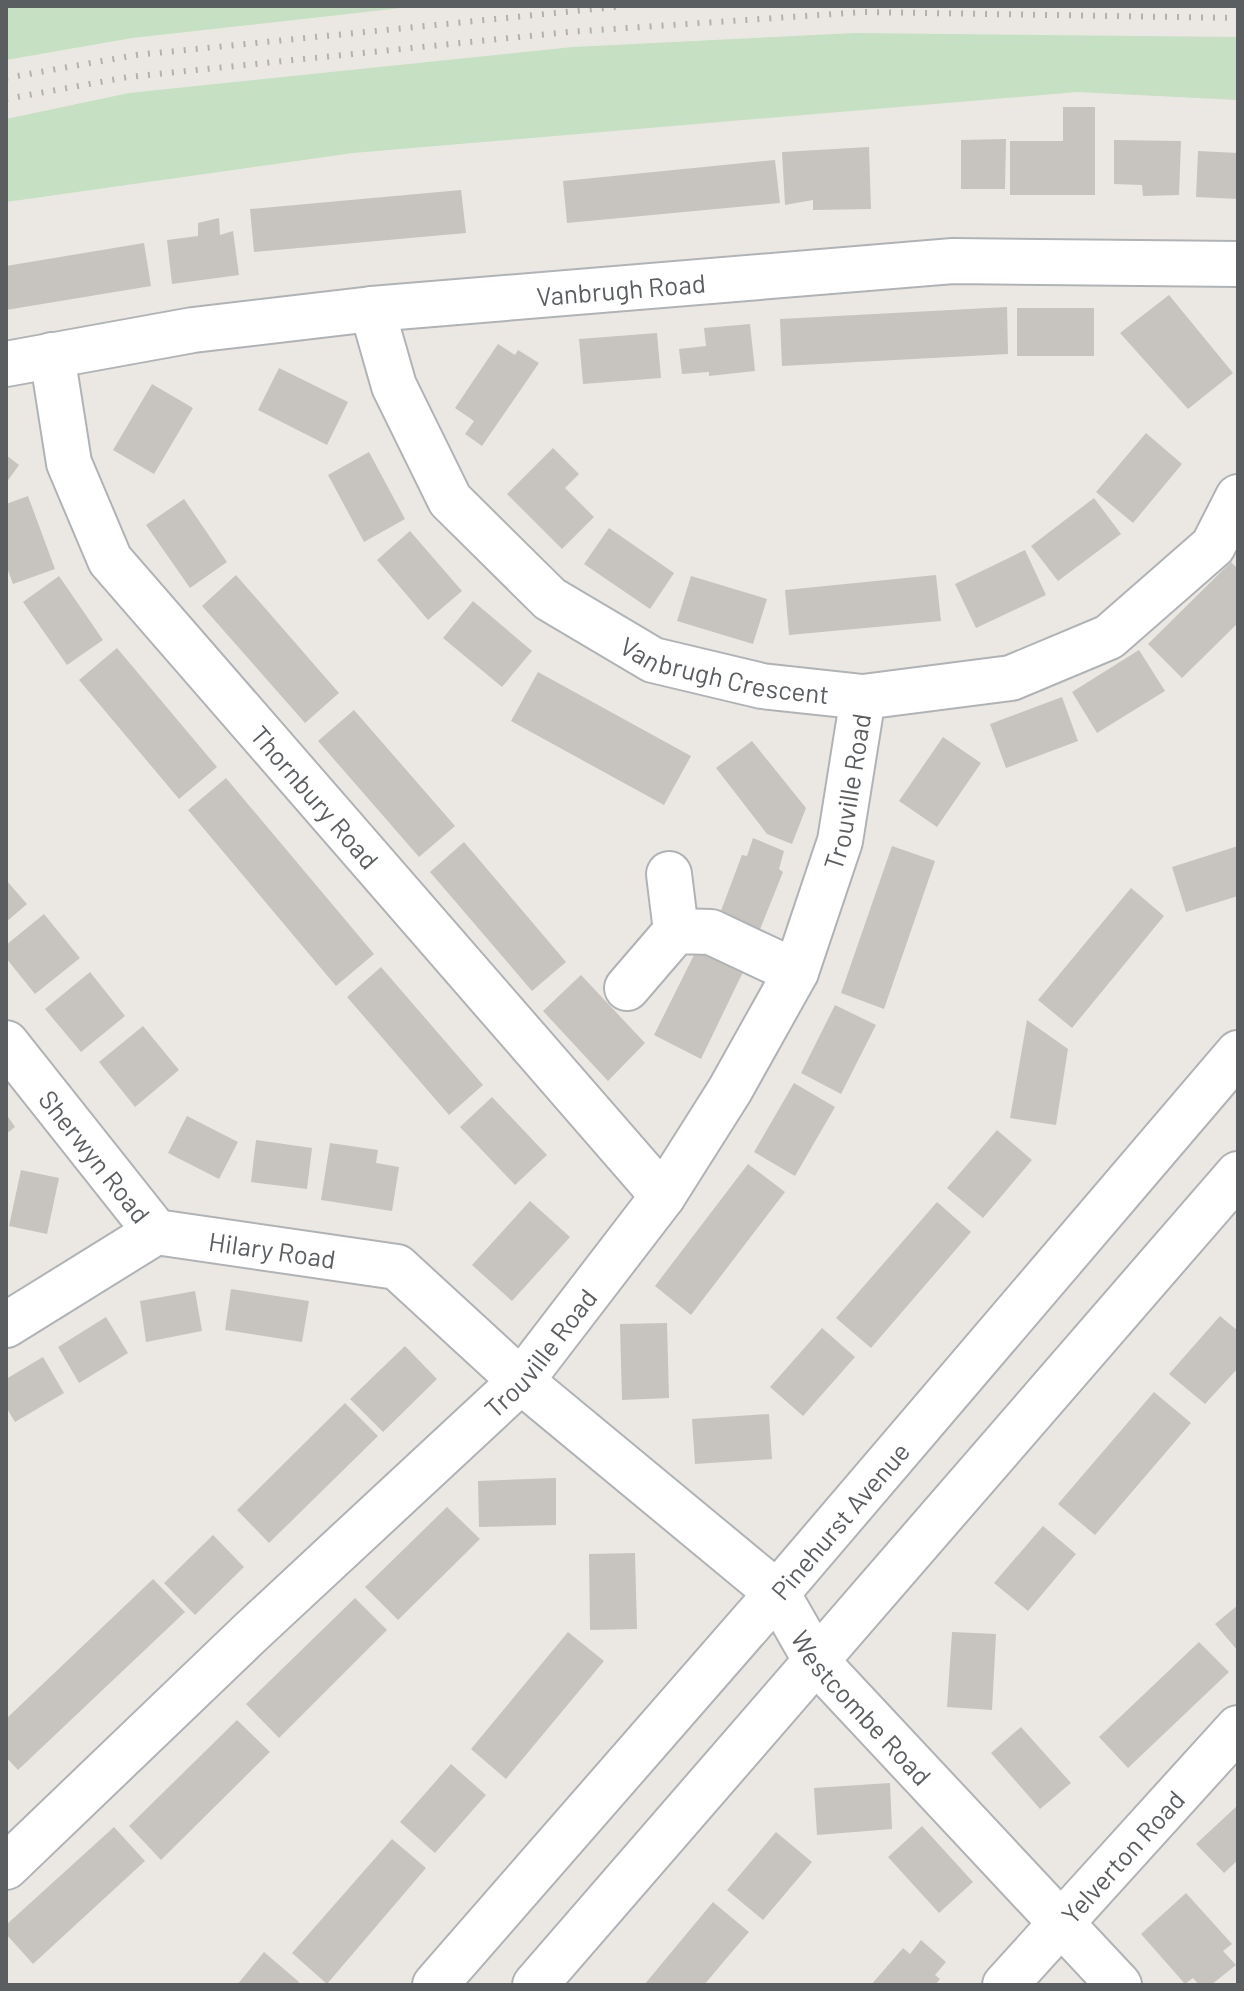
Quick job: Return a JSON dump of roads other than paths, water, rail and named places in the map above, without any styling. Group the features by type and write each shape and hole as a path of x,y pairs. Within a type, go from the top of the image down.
{"street":[{"name":"Vanbrugh Road","path":"6,364 193,330 372,309 953,261 1238,264"},
{"name":"Vanbrugh Crescent","path":"372,309 394,386 450,500 550,599 653,660 762,686 863,697 1011,678 1109,637 1213,546 1238,497"},
{"name":"Thornbury Road","path":"52,355 69,463 110,560 663,1196"},
{"name":"Trouville Road","path":"6,1867 251,1632 521,1381 663,1196 730,1090 796,972 840,841 863,697"},
{"path":"627,988 676,931 669,874"},
{"path":"676,931 711,932 796,972"},
{"name":"Sherwyn Road","path":"6,1043 156,1232"},
{"name":"Pinehurst Avenue","path":"435,1985 777,1593 1238,1053"},
{"path":"535,1985 1238,1174"},
{"path":"6,1325 156,1232"},
{"name":"Hilary Road","path":"156,1232 397,1267 521,1381"},
{"name":"Westcombe Road","path":"521,1381 777,1593 816,1661 1119,1985"},
{"name":"Yelverton Road","path":"1005,1985 1238,1728"}],"railway":[{"path":"6,78 136,55 625,6"},
{"path":"6,99 128,77 568,32 864,12 1238,18"}]}
